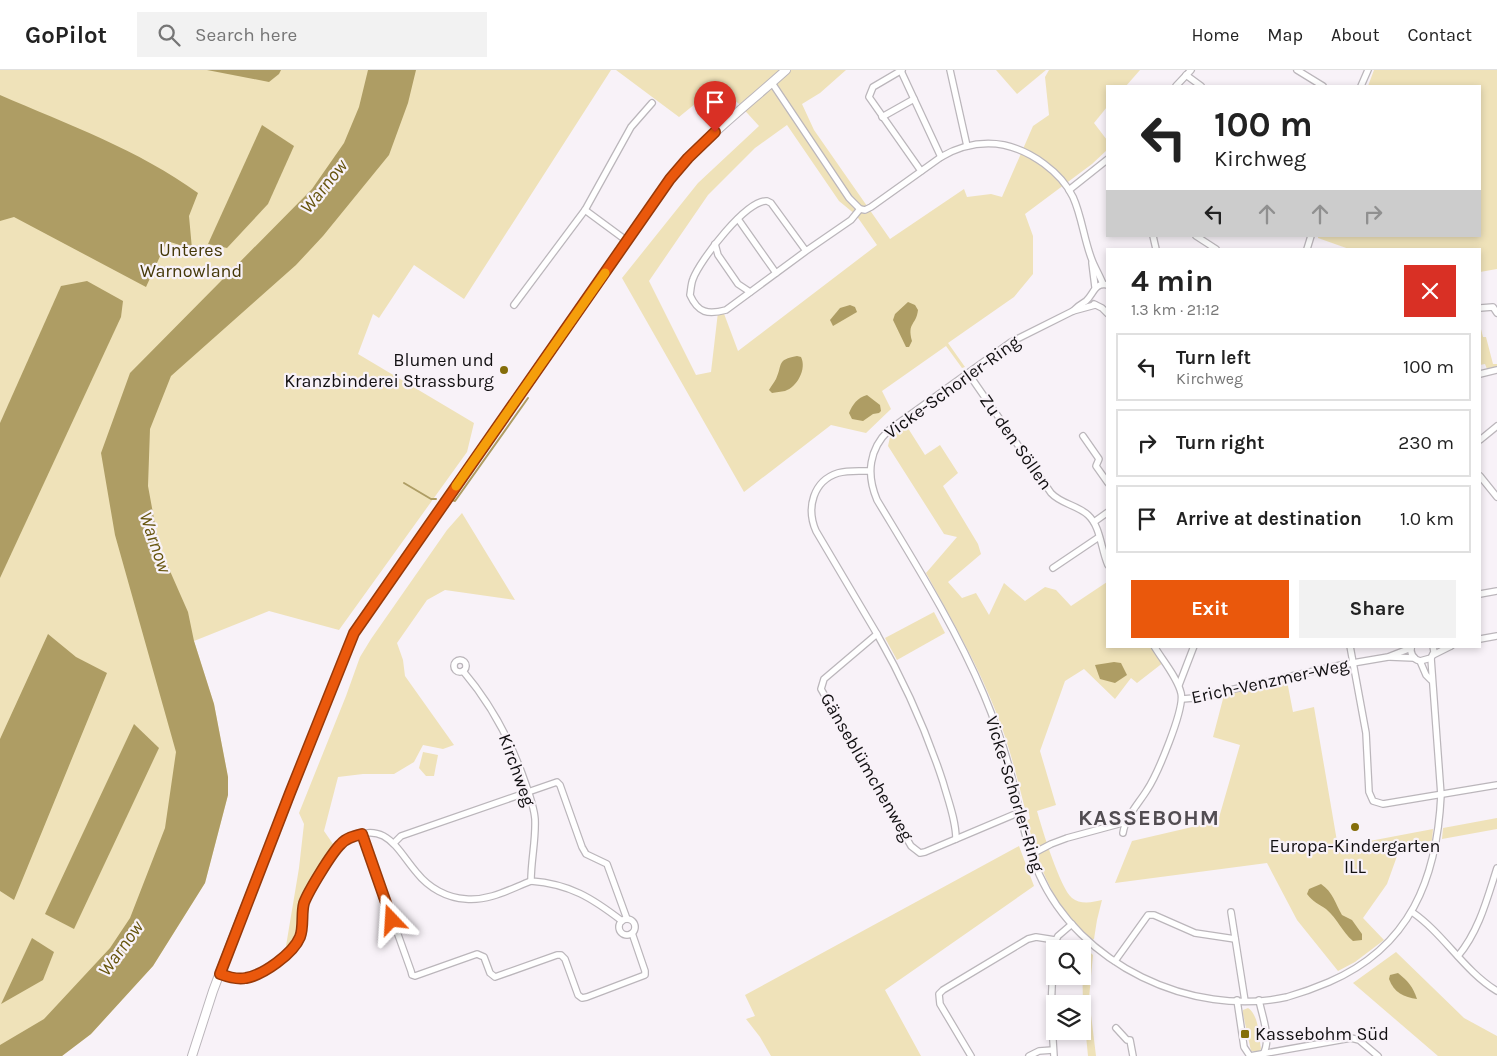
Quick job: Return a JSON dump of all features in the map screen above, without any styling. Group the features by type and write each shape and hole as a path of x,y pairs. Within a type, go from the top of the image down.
{"main road":[{"path":"192,1056 220,974 354,633 670,179 688,158 715,132 786,70"}],"street":[{"path":"920,171 870,100 869,94 872,87 902,70 941,157"},
{"path":"950,70 967,146"},
{"path":"1297,70 1321,85"},
{"path":"1362,85 1368,70"},
{"path":"1177,85 1188,73 1200,85"},
{"path":"772,83 844,190 860,209 865,210 871,207 920,171 953,150 982,144 1004,145 1026,153 1052,170 1069,190 1077,207 1092,261 1095,287 1105,285 1092,261"},
{"path":"882,117 914,99"},
{"path":"514,305 585,210 631,127 652,103"},
{"path":"1069,190 1106,162"},
{"path":"806,251 767,201 759,202 738,219 715,244 694,278 690,295 693,301 708,313 726,310 806,251 852,220 860,209"},
{"path":"585,210 627,241"},
{"path":"738,219 776,273"},
{"path":"1198,237 1214,248"},
{"path":"715,244 718,255 738,284 750,292"},
{"name":"Vicke-Schorler-Ring","path":"1073,311 1091,295 1095,287"},
{"path":"1091,295 1095,305 1105,308"},
{"name":"Vicke-Schorler-Ring","path":"1095,305 1073,311 1011,342 968,373 883,436 874,451 870,471 872,489 877,500 928,585 984,695 1004,749 1020,812 1040,877 1047,890 1072,924 1088,942 1139,976 1172,990 1200,997 1245,1001 1298,994 1354,970 1386,945 1405,924 1412,912 1431,862 1440,818 1441,795 1436,718 1431,680 1433,648"},
{"path":"1481,308 1493,307 1497,313"},
{"path":"1481,374 1497,370"},
{"name":"Zu den Söllen","path":"968,373 1051,493 1061,502 1084,512 1094,522"},
{"path":"1481,439 1497,426"},
{"path":"1083,436 1099,459 1096,466 1106,480"},
{"path":"870,471 845,472 830,477 823,482 814,495 811,513 816,531 906,687 924,728 946,793 953,818 956,839"},
{"path":"1481,477 1497,497"},
{"path":"1106,513 1094,522 1106,559"},
{"path":"1053,568 1099,537"},
{"path":"1481,594 1497,591"},
{"name":"Gänseblümchenweg","path":"877,634 824,679 821,684 822,693 916,851 920,853 925,852 1020,812"},
{"path":"1481,639 1497,636"},
{"path":"1123,833 1126,822 1151,785 1159,768 1182,699 1178,685 1155,648"},
{"path":"1178,685 1193,648"},
{"path":"1350,648 1366,733 1369,792 1373,801 1383,804 1497,785"},
{"name":"Erich-Venzmer-Weg","path":"1388,657 1409,648"},
{"path":"1411,648 1414,658"},
{"path":"1420,662 1448,648"},
{"name":"Erich-Venzmer-Weg","path":"1182,699 1354,663 1388,657 1414,658"},
{"name":"Vicke-Schorler-Ring","path":"1414,658 1420,662 1426,675 1431,680"},
{"name":"Kirchweg","path":"463,671 489,704 516,756 528,791 534,817 535,832 531,880"},
{"path":"394,843 401,836 557,782 560,785 586,854 607,864 624,920"},
{"path":"1032,854 1067,838 1126,822"},
{"path":"220,974 236,979 246,978 256,975 286,955 296,945 301,936 304,905 311,888 340,844 347,839 362,834 380,835 394,843 418,875 429,886 464,900 491,897 531,880 577,890 624,920 632,921 634,929 632,933 645,975 582,998 578,995 565,959 561,955 495,977 490,973 484,957 480,954 415,976 410,971 362,834"},
{"path":"1458,956 1468,945 1475,930 1497,868"},
{"path":"1231,912 1245,1001"},
{"path":"1412,912 1426,922 1482,980 1497,991"},
{"path":"1115,961 1144,918 1148,915 1154,915 1195,933 1235,939"},
{"path":"624,920 619,926 621,931 626,934 632,933"},
{"path":"971,1056 940,1004 938,999 942,990 1028,939 1036,937 1055,940 1072,924"},
{"path":"1029,1056 1039,1051 1054,1053 1051,985"},
{"path":"1237,1000 1244,1047 1250,1056 1351,1038 1359,1040 1378,1056"},
{"path":"1259,1000 1266,1040 1266,1048 1259,1055"},
{"path":"1116,1028 1127,1040 1130,1040 1133,1056"}],"green space":[{"name":"Unteres Warnowland","path":"0,70 611,70 464,299 414,265 379,318 373,314 358,354 474,423 467,452 339,630 269,611 194,641 214,704 228,777 228,795 205,883 153,966 91,1034 62,1056 0,1056"},
{"path":"616,70 846,70 820,93 802,104 814,130 890,239 964,189 967,197 991,194 1002,197 1033,126 1049,115 1045,77 1049,70 1140,70 1127,85 1106,85 1106,108 1094,123 1106,139 1106,151 1092,164 1025,214 1033,236 1033,274 1014,297 948,343 965,367 962,368 946,346 882,391 891,409 866,433 831,425 744,492 622,278 698,183 759,126 738,103 717,86 679,117","holes":["787,125 839,201 856,215 877,245 738,351 723,311 718,312 711,372 696,375 649,281 708,195 755,148"]},
{"path":"996,70 1046,70 1017,94"},
{"path":"1374,70 1497,70 1497,269 1481,272 1481,248 1346,248 1318,238 1481,237 1481,85 1368,85"},
{"path":"1481,329 1483,337 1486,337 1493,364 1497,364 1497,367 1487,369 1485,364 1481,365"},
{"path":"906,425 925,455 940,445 958,473 943,486 978,544 981,554 948,582 962,598 976,593 989,615 1004,583 1025,601 1045,587 1056,590 1071,606 1106,583 1106,648 1155,648 1164,662 1137,683 1131,678 1115,699 1084,669 1065,681 1040,751 1056,805 1037,811 1057,871 1067,892 1075,900 1079,902 1095,902 1102,900 1094,939 1092,940 1067,913 1049,885 1037,855 1027,820 1030,819 1029,813 1026,813 1010,753 991,698 974,662 926,573 957,537 944,534 888,446 890,437"},
{"path":"462,513 515,600 445,590 427,600 397,643 403,660 405,676 454,745 443,749 423,745 414,762 394,774 363,774 338,777 324,831 333,844 332,849 306,889 301,901 298,927 292,943 285,952 299,868 304,824 299,813 360,657 447,530"},
{"path":"934,612 945,633 897,660 885,638"},
{"path":"1287,681 1293,712 1314,707 1338,847 1433,829 1432,841 1401,845 1387,884 1363,918 1384,940 1355,962 1338,971 1297,920 1267,863 1115,883 1132,841 1218,821 1240,745 1213,737 1224,695"},
{"path":"423,752 438,755 434,776 426,776 419,768"},
{"path":"1497,818 1497,829 1442,839 1443,828"},
{"path":"1019,846 1034,886 885,990 921,1056 771,1056 760,1037 746,1019 755,1016 745,995"},
{"path":"1396,952 1464,1018 1497,1036 1497,1056 1438,1056 1353,983"},
{"path":"1091,953 1093,955 1091,976"},
{"path":"1083,985 1090,985 1089,995 1083,995"},
{"path":"1248,1008 1252,1011 1258,1027 1261,1049 1258,1052 1251,1051 1243,1014 1243,1010"},
{"path":"1091,1015 1096,1056 1088,1056 1086,1040 1091,1040"}],"water":[{"path":"207,70 281,70 269,82"},
{"name":"Warnow","path":"368,70 416,70 408,103 389,155 323,236 296,265 171,376 150,429 148,486 159,546 188,612 194,641 214,704 228,777 228,795 205,883 153,966 91,1034 62,1056 0,1056 0,1045 44,1019 110,948 130,918 165,828 176,752 115,535 101,453 130,373 312,189 344,143 359,107"},
{"path":"0,95 77,127 127,151 152,164 198,193 189,216 192,249 167,241 146,287 14,217 0,221"},
{"path":"262,125 294,146 268,204 227,248 208,244"},
{"path":"87,281 123,301 121,317 0,578 0,423 61,286"},
{"path":"908,302 915,305 918,310 916,319 911,327 912,341 909,347 906,347 893,320 895,314"},
{"path":"850,305 855,307 857,312 833,326 830,320 840,308"},
{"path":"797,356 801,357 803,367 797,382 785,391 772,393 769,390 776,379 781,363 786,359"},
{"path":"867,395 880,405 881,411 863,421 852,419 849,413 852,407 858,400"},
{"path":"48,634 76,657 107,673 14,900 0,891 0,739"},
{"path":"1114,662 1121,663 1127,675 1115,683 1100,679 1095,665"},
{"path":"134,724 159,748 74,929 45,914"},
{"path":"1321,884 1331,894 1342,915 1352,920 1362,934 1362,940 1353,941 1330,913 1307,894 1309,889"},
{"path":"32,938 54,952 43,980 1,1004"},
{"path":"1398,973 1410,984 1417,999 1397,991 1391,984 1390,975"}],"waterway":[{"path":"452,500 455,501 528,398"},
{"path":"404,483 431,499 436,499"}],"slow traffic":[{"path":"456,486 605,273"}],"place":[{"name":"Blumen und Kranzbinderei Strassburg","path":"504,370"},
{"name":"Europa-Kindergarten ILL","path":"1355,827"},
{"name":"Kassebohm Süd","path":"1245,1034"}],"district":[{"name":"KASSEBOHM","path":"1149,817"}],"route":[{"path":"392,920 362,834 354,836 340,844 311,888 304,905 301,936 296,945 272,966 256,975 236,979 220,974 354,633 670,179 688,158 715,132"}]}
